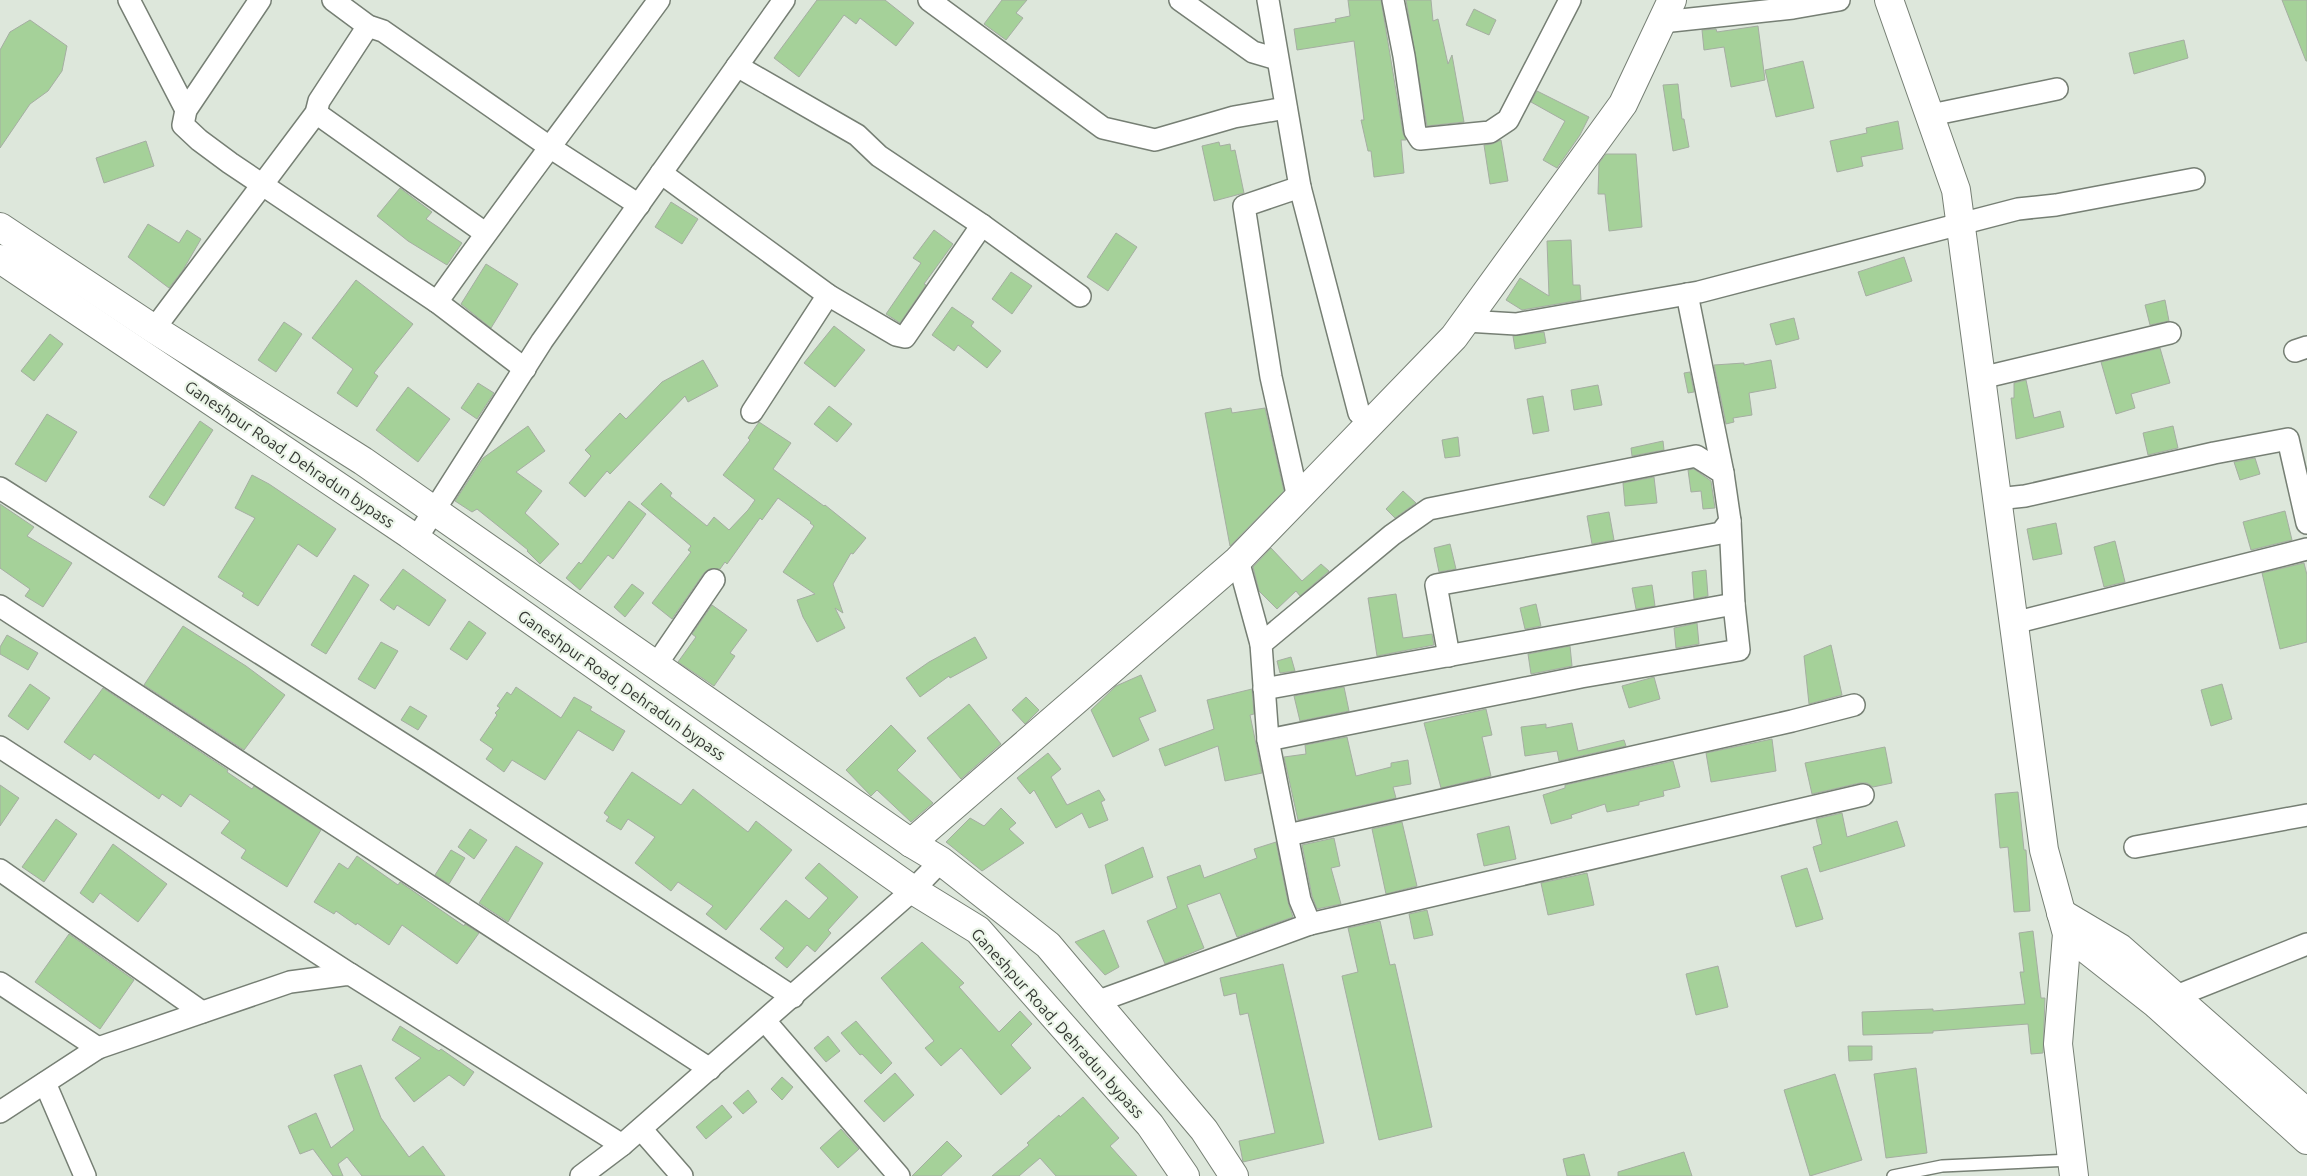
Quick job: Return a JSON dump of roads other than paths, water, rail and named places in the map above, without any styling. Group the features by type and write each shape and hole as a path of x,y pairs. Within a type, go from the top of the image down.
{"main road":[{"path":"1889,0 1956,190 2044,850 2064,923 2058,1044 2073,1168"},
{"path":"911,843 1238,560 1454,337 1623,104 1667,11"},
{"path":"0,227 154,329 363,461 911,843 941,861 1048,944 1204,1130 1234,1176"},
{"name":"Ganeshpur Road, Dehradun bypass","path":"0,259 416,539 913,890 978,930 1150,1125 1185,1176"},
{"path":"2064,923 2166,1000 2307,1112"},
{"path":"2166,1000 2307,1140"}],"street":[{"path":"129,0 186,110"},
{"path":"260,0 186,110 183,124 199,140 261,185 437,302 525,369"},
{"path":"333,0 368,26 383,30 551,148 639,205"},
{"path":"437,302 485,233 551,148 659,0"},
{"path":"416,539 525,369 784,0"},
{"path":"929,0 1103,128 1154,140 1234,117 1286,108"},
{"path":"1180,0 1253,52 1278,59"},
{"path":"1268,0 1300,187 1359,413 1371,423"},
{"path":"1393,0 1404,56 1415,131 1420,139 1490,132 1508,120 1570,0"},
{"path":"1667,11 1793,8 1839,0"},
{"path":"154,329 316,113 319,101 368,26"},
{"path":"737,66 857,135 879,156 982,225 1080,296"},
{"path":"1930,115 2058,89"},
{"path":"316,113 485,233"},
{"path":"661,173 828,295 896,335 905,337 982,225"},
{"path":"1466,321 1516,324 1687,294 2032,206 2056,205 2194,179"},
{"path":"1298,498 1271,377 1244,206 1300,187"},
{"path":"1268,740 1581,677 1739,650 1734,604 1730,521 1723,473 1687,294"},
{"path":"752,412 828,295"},
{"path":"1981,378 2170,333"},
{"path":"1997,499 2025,496 2214,453 2288,439 2307,523"},
{"path":"1261,644 1392,535 1429,509 1696,456 1723,473"},
{"path":"0,488 420,754 793,997"},
{"path":"1449,656 1436,585 1721,532 1730,521"},
{"path":"2014,623 2307,549"},
{"path":"1238,560 1261,644 1268,740 1300,900 1310,924"},
{"path":"656,665 714,580"},
{"path":"1264,689 1734,604"},
{"path":"0,606 710,1069"},
{"path":"1288,835 1792,722 1854,705"},
{"path":"0,747 350,974 622,1145"},
{"path":"1096,1002 1310,924 1863,795"},
{"path":"2135,847 2307,815"},
{"path":"581,1176 642,1129 793,997 913,890 941,861"},
{"path":"0,870 202,1012"},
{"path":"2166,1000 2307,944"},
{"path":"0,1112 98,1048 290,982 350,974"},
{"path":"0,983 98,1048"},
{"path":"765,1021 899,1176"},
{"path":"45,1083 85,1176"},
{"path":"642,1129 682,1176"}],"lane":[{"path":"1893,1176 1949,1166 2073,1168"}]}
